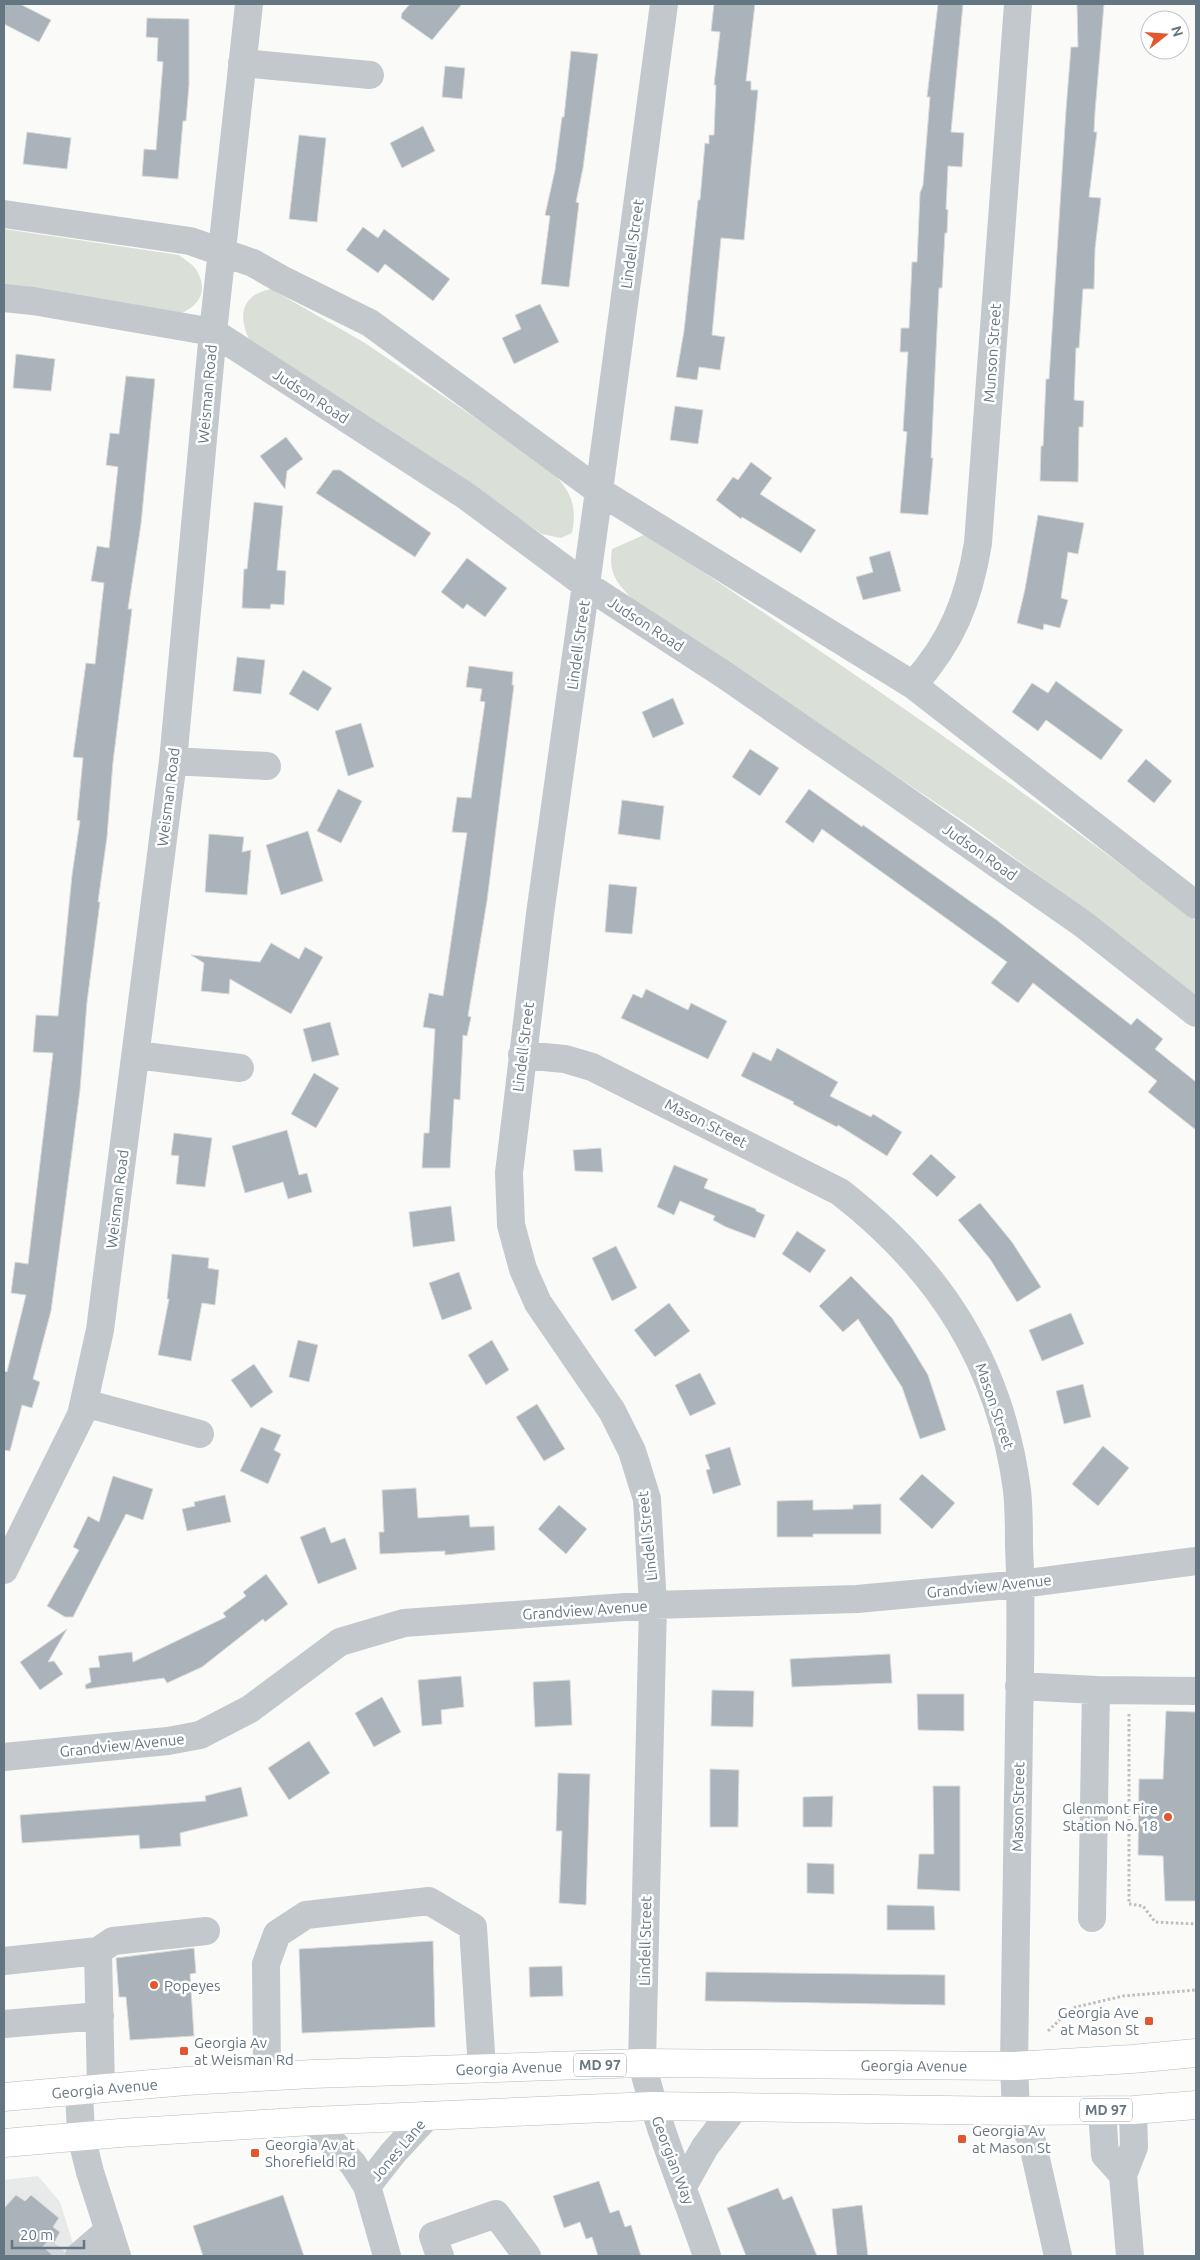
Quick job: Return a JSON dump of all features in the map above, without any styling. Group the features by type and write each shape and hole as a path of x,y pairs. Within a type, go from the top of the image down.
{"main road":[{"name":"Georgia Avenue","path":"4,2098 90,2089 267,2076 642,2063 1014,2066 1132,2060 1196,2053"},
{"name":"MD 97","path":"4,2143 312,2121 652,2106 1133,2110 1196,2105"}],"street":[{"name":"Weisman Road","path":"4,1570 81,1415 100,1330 174,761 213,332 249,4"},
{"name":"Lindell Street","path":"642,2063 653,1605 647,1499 632,1450 612,1411 538,1303 522,1269 511,1225 509,1173 540,914 600,491 664,4"},
{"name":"Munson Street","path":"913,685 943,646 967,596 973,576 978,543 1018,4"},
{"path":"242,62 370,75"},
{"path":"4,214 190,241 253,263 370,323 600,491 913,685 1196,905"},
{"name":"Judson Road","path":"4,298 33,301 213,332 466,496 586,585 731,679 1083,924 1196,1013"},
{"path":"174,761 267,766"},
{"path":"136,1055 240,1068"},
{"name":"Mason Street","path":"522,1055 580,1062 840,1192 874,1219 907,1251 929,1277 954,1313 974,1348 1004,1426 1017,1493 1021,1584 1014,2066 1016,2110"},
{"path":"84,1402 200,1434"},
{"name":"Grandview Avenue","path":"4,1757 168,1741 200,1735 250,1709 340,1642 404,1624 653,1605 857,1599 1021,1584 1196,1561"},
{"path":"1019,1686 1096,1690 1196,1691"},
{"path":"1092,1918 1096,1690"},
{"path":"267,2076 266,1964 277,1934 306,1915 428,1900 473,1927 482,2068"},
{"path":"4,1960 98,1951 113,1941 206,1931"},
{"path":"98,1951 100,2016 90,2089 81,2136 90,2172 117,2256"},
{"path":"4,2024 100,2016"},
{"name":"Georgian Way","path":"642,2063 652,2106 683,2186 707,2256"},
{"path":"683,2186 705,2147 735,2107"},
{"path":"1016,2110 1032,2141 1058,2256"},
{"path":"1102,2110 1105,2155 1124,2175"},
{"path":"1130,2256 1124,2175 1134,2147 1133,2110"},
{"name":"Jones Lane","path":"367,2186 393,2153 428,2115"},
{"name":"Jones Lane","path":"312,2121 353,2164 367,2186 387,2256"},
{"path":"440,2256 433,2236 496,2214 527,2256"},
{"path":"74,2252 109,2230"}],"path":[{"path":"1138,1713 1129,1711 1129,1904 1143,1906 1155,1922 1196,1924"},
{"path":"1048,2030 1072,2008 1124,1996 1196,1990"}],"shaded area":[{"path":"4,229 179,255 197,271 202,284 202,291 198,301 182,313 4,291"},
{"path":"271,289 365,343 549,468 567,490 573,505 574,522 572,533 561,538 542,534 250,341 244,324 244,308 253,296"},
{"path":"646,534 993,771 1196,921 1196,998 1079,905 975,829 633,600 615,577 611,565 612,549"},
{"path":"38,2176 60,2202 77,2256 4,2256 4,2180"}],"building":[{"path":"4,4 20,4 51,20 39,42 4,24"},
{"path":"410,4 462,4 432,40 401,18 402,13"},
{"path":"714,4 755,4 746,81 751,81 751,90 758,90 744,240 721,238 712,335 725,337 720,370 699,367 697,380 676,377 684,331 705,143 709,144 709,135 714,135 716,85 714,85 720,32 711,31"},
{"path":"938,4 963,4 951,132 964,133 962,167 948,166 947,233 945,233 942,288 939,288 931,458 933,458 928,515 900,513 907,432 903,431 908,352 900,352 901,328 909,328 912,262 917,262 920,193 923,185 930,97 927,97"},
{"path":"1077,4 1104,4 1095,112 1094,132 1097,132 1089,197 1101,198 1095,249 1094,289 1083,289 1079,348 1076,348 1074,400 1084,401 1083,427 1079,427 1078,482 1040,481 1046,379 1049,379 1071,47 1078,47"},
{"path":"147,18 189,19 189,85 186,121 183,121 178,179 142,176 144,149 156,150 163,62 157,61 158,38 146,37"},
{"path":"571,51 598,54 583,168 576,202 579,203 569,287 541,284 550,216 545,215 555,170 562,117 564,117"},
{"path":"445,66 465,68 462,99 442,97"},
{"path":"423,126 435,151 402,168 390,143"},
{"path":"27,132 71,138 67,169 23,164"},
{"path":"299,135 326,138 317,222 289,219"},
{"path":"363,227 378,238 384,229 450,279 433,301 385,264 378,273 346,250"},
{"path":"540,304 559,342 514,364 502,338 521,329 515,315"},
{"path":"16,354 55,359 51,391 13,388"},
{"path":"126,376 155,379 141,524 128,609 132,609 113,762 107,837 98,902 100,902 87,1002 80,1090 51,1311 33,1379 40,1382 32,1408 22,1405 10,1451 4,1450 4,1371 7,1372 26,1295 11,1293 15,1262 28,1264 53,1053 33,1052 36,1015 58,1016 72,875 80,821 77,820 83,758 73,757 86,663 95,664 104,583 91,581 97,546 109,548 118,467 106,465 110,433 119,434"},
{"path":"675,406 703,410 698,444 670,440"},
{"path":"286,437 303,459 287,471 285,489 260,456"},
{"path":"751,462 772,478 760,494 816,530 801,553 742,517 741,519 716,500 733,477 738,480"},
{"path":"333,470 340,470 431,533 415,557 316,493"},
{"path":"254,502 283,506 277,570 286,571 284,605 271,604 270,609 242,608 244,569 247,569"},
{"path":"1038,515 1084,523 1078,554 1068,552 1061,598 1068,600 1060,628 1044,624 1043,630 1017,623"},
{"path":"890,551 901,591 863,600 856,577 873,572 869,557"},
{"path":"467,558 507,588 485,617 467,604 463,609 441,592"},
{"path":"237,657 265,660 261,694 233,691"},
{"path":"469,666 513,672 512,685 514,685 487,901 468,1016 471,1017 467,1036 463,1035 460,1100 454,1099 450,1168 422,1168 424,1133 429,1133 435,1029 423,1027 429,993 443,996 467,833 452,832 457,797 471,798 485,702 480,701 482,689 466,687"},
{"path":"303,670 332,688 318,711 289,694"},
{"path":"1056,681 1123,730 1101,760 1046,720 1038,731 1012,712 1032,683 1048,693"},
{"path":"673,698 684,724 653,738 642,712"},
{"path":"361,723 374,767 348,776 335,731"},
{"path":"750,749 779,768 760,796 732,777"},
{"path":"1146,759 1172,781 1154,803 1127,781"},
{"path":"338,789 362,801 341,843 317,831"},
{"path":"809,789 998,921 1131,1025 1137,1018 1163,1039 1155,1049 1196,1082 1196,1130 1148,1092 1157,1081 1033,983 1018,1003 991,983 1007,962 822,829 813,843 785,822"},
{"path":"622,800 664,806 660,840 618,834"},
{"path":"308,831 323,881 281,895 266,845"},
{"path":"209,834 244,837 242,852 251,850 247,895 205,892"},
{"path":"609,884 637,887 632,934 605,932"},
{"path":"271,943 299,959 305,947 323,957 291,1014 230,979 229,994 201,991 204,963 191,955 260,962"},
{"path":"646,989 688,1010 691,1003 727,1021 708,1059 621,1018 633,994 642,998"},
{"path":"330,1022 339,1055 312,1062 303,1029"},
{"path":"777,1048 838,1082 830,1096 871,1117 873,1114 902,1132 887,1156 838,1125 837,1127 793,1104 794,1102 741,1076 753,1052 771,1061"},
{"path":"314,1073 339,1088 316,1128 291,1114"},
{"path":"287,1130 299,1175 307,1173 312,1192 288,1199 283,1182 245,1193 232,1146"},
{"path":"174,1133 212,1138 205,1187 176,1184 179,1156 171,1155"},
{"path":"601,1148 603,1172 575,1171 573,1150"},
{"path":"931,1154 956,1177 937,1197 912,1174"},
{"path":"674,1165 708,1179 704,1188 756,1209 756,1211 765,1215 755,1238 726,1227 713,1220 715,1216 680,1201 674,1215 657,1207"},
{"path":"980,1203 1012,1242 1041,1287 1017,1302 990,1259 958,1220"},
{"path":"451,1206 455,1241 413,1247 409,1212"},
{"path":"797,1231 826,1250 810,1273 782,1254"},
{"path":"616,1246 637,1288 612,1301 592,1258"},
{"path":"172,1254 209,1258 208,1268 219,1270 215,1305 202,1303 191,1361 158,1355 169,1299 167,1299"},
{"path":"459,1272 472,1309 442,1320 429,1283"},
{"path":"851,1276 892,1318 911,1347 928,1375 946,1430 920,1439 902,1387 858,1319 843,1332 819,1306"},
{"path":"669,1303 690,1331 655,1357 634,1330"},
{"path":"1071,1313 1084,1344 1042,1361 1029,1330"},
{"path":"298,1340 318,1345 309,1382 289,1377"},
{"path":"492,1340 509,1370 486,1385 468,1355"},
{"path":"254,1364 273,1392 251,1408 231,1380"},
{"path":"700,1373 716,1404 690,1416 675,1385"},
{"path":"1083,1384 1091,1417 1064,1424 1056,1391"},
{"path":"537,1404 565,1449 544,1461 516,1417"},
{"path":"261,1427 281,1435 274,1450 281,1454 268,1484 240,1471"},
{"path":"1103,1446 1129,1468 1098,1506 1072,1484"},
{"path":"730,1447 741,1485 713,1494 706,1470 710,1469 705,1455"},
{"path":"922,1474 955,1503 932,1529 899,1499"},
{"path":"113,1476 153,1489 143,1520 126,1514 73,1617 65,1617 47,1606 79,1550 73,1547 88,1516 99,1522"},
{"path":"416,1488 418,1518 469,1515 470,1527 494,1526 495,1550 445,1555 445,1551 380,1554 379,1532 384,1532 382,1490"},
{"path":"225,1495 231,1522 187,1531 182,1509 195,1506 194,1502"},
{"path":"813,1500 813,1510 853,1509 853,1505 881,1504 881,1534 813,1534 813,1537 777,1537 777,1501"},
{"path":"559,1505 587,1529 566,1554 538,1529"},
{"path":"325,1527 331,1543 345,1538 357,1569 318,1584 300,1537"},
{"path":"266,1574 288,1604 265,1622 263,1619 202,1667 167,1683 164,1678 86,1689 85,1685 91,1682 89,1668 100,1667 98,1656 132,1652 133,1662 226,1617 223,1613 246,1596 243,1592"},
{"path":"67,1629 48,1662 54,1661 63,1674 40,1690 20,1662"},
{"path":"890,1654 892,1683 792,1687 790,1659"},
{"path":"461,1676 464,1707 441,1710 442,1724 422,1726 418,1680"},
{"path":"570,1680 572,1725 535,1727 533,1682"},
{"path":"712,1690 754,1691 753,1727 711,1726"},
{"path":"917,1694 964,1694 964,1731 918,1730"},
{"path":"382,1697 401,1732 374,1747 355,1713"},
{"name":"Glenmont Fire Station No. 18","path":"1166,1711 1196,1712 1196,1901 1165,1901 1163,1856 1138,1855 1139,1779 1163,1779"},
{"path":"309,1741 330,1773 289,1800 268,1768"},
{"path":"710,1769 739,1770 738,1827 710,1827"},
{"path":"558,1773 590,1774 586,1905 559,1903 562,1831 556,1831"},
{"path":"933,1786 960,1786 960,1891 917,1889 919,1854 934,1854"},
{"path":"241,1787 248,1816 180,1833 181,1846 140,1849 139,1835 22,1843 20,1815 206,1801 205,1796"},
{"path":"833,1796 832,1827 803,1827 803,1797"},
{"path":"807,1863 834,1864 834,1894 807,1893"},
{"path":"887,1905 934,1906 935,1930 887,1930"},
{"path":"433,1941 435,2027 302,2033 299,1949"},
{"name":"Popeyes","path":"194,1948 196,1973 190,1974 194,2036 130,2040 126,1997 119,1997 116,1958"},
{"path":"562,1966 563,1996 530,1997 529,1967"},
{"path":"706,1972 945,1975 945,2005 705,2001"},
{"path":"599,2181 610,2213 619,2210 625,2227 631,2225 641,2256 598,2256 592,2237 586,2239 580,2222 564,2228 553,2196"},
{"path":"778,2188 783,2200 792,2196 817,2256 746,2256 727,2208"},
{"path":"16,2195 25,2201 31,2195 59,2218 53,2227 60,2232 54,2243 64,2252 64,2256 4,2256 4,2208"},
{"path":"283,2195 304,2256 203,2256 193,2226"},
{"path":"862,2205 868,2256 837,2256 832,2209"}],"tunnel":[{"path":"53,2256 60,2248"}],"place":[{"name":"Glenmont Fire Station No. 18","path":"1168,1817"},
{"name":"Popeyes","path":"154,1985"},
{"name":"Georgia Ave at Mason St","path":"1149,2021"},
{"name":"Georgia Av at Weisman Rd","path":"184,2051"},
{"name":"Georgia Av at Mason St","path":"962,2139"},
{"name":"Georgia Av at Shorefield Rd","path":"255,2153"}]}
